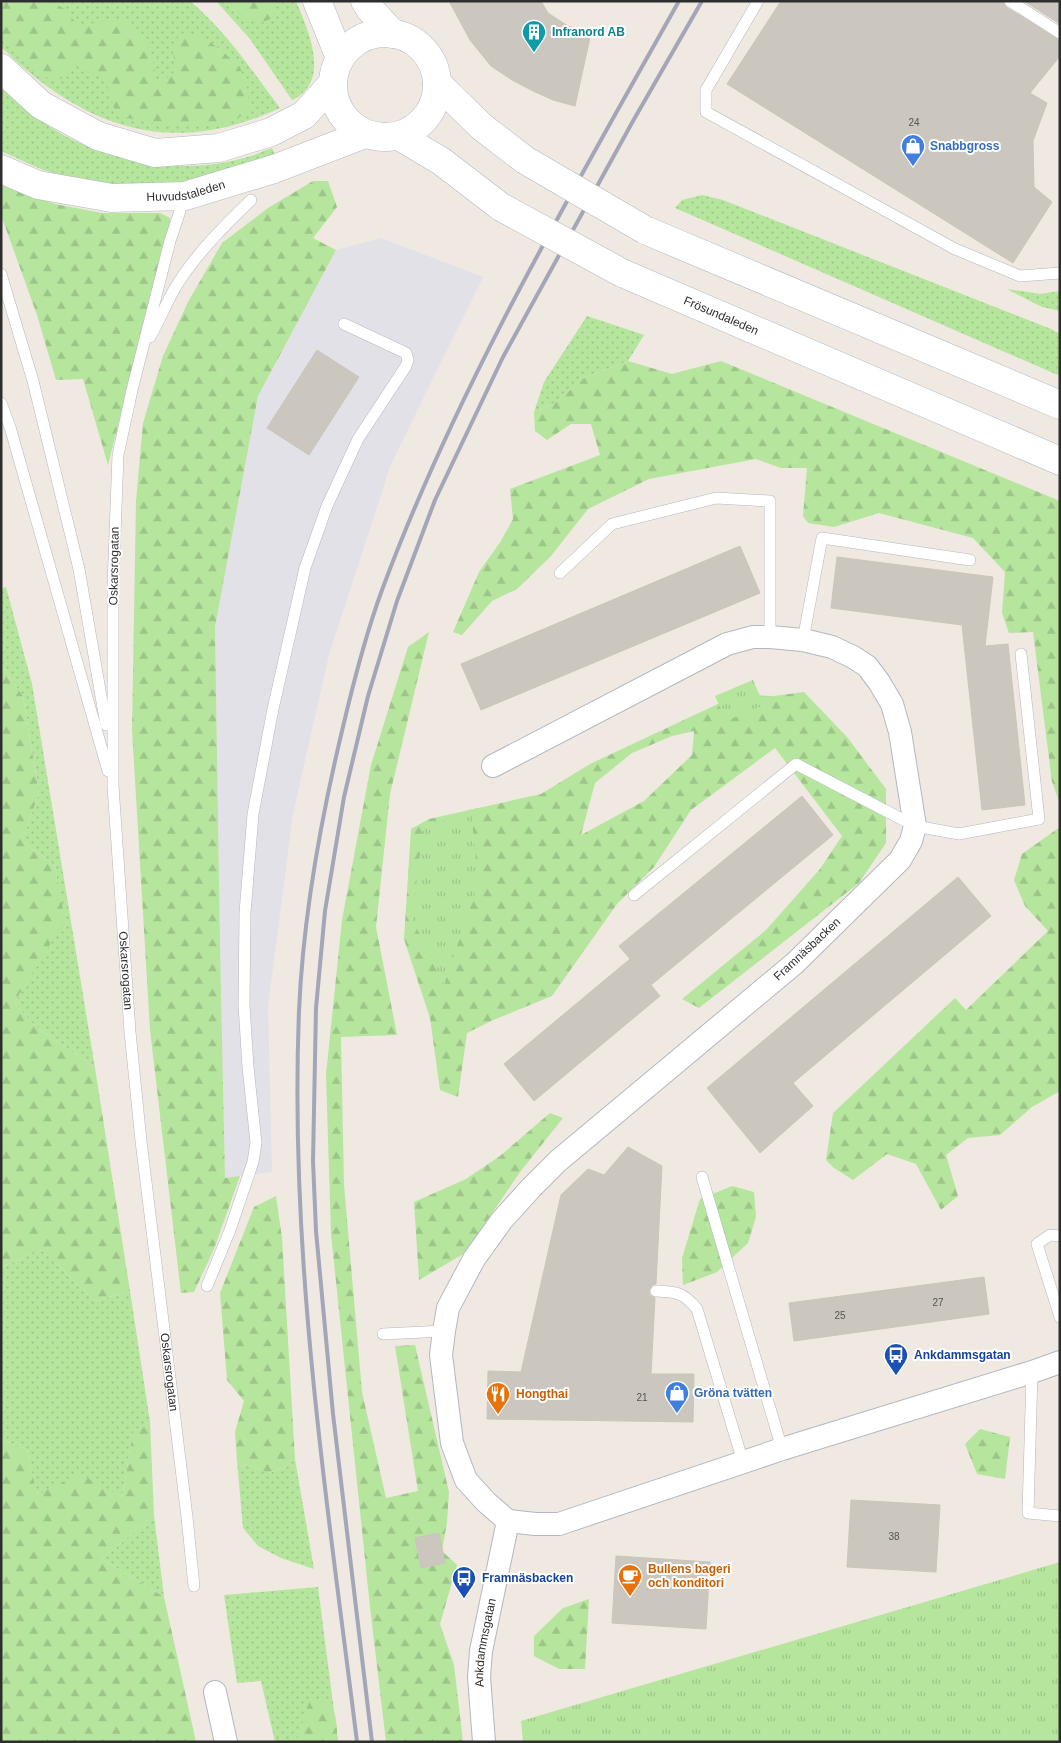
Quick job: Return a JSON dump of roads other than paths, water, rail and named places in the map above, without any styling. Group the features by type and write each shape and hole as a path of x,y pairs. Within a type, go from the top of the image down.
{"main road":[{"path":"317,1 340,58"},
{"path":"366,1 370,9 393,34"},
{"path":"376,34 393,34 410,40 424,51 433,66 437,83 434,101 427,116 414,128 399,136 382,138 365,134 351,126 340,113 334,98 332,84 340,58 350,47 362,38 376,34"},
{"path":"1,68 40,105 98,136 155,153 219,148 271,132 304,115 332,84"},
{"path":"437,83 482,127 525,160 645,230 1060,405"},
{"name":"Huvudstaleden","path":"1,169 38,185 112,198 185,196 274,169 365,134"},
{"name":"Frösundaleden","path":"399,136 441,160 501,207 622,273 1060,461"}],"street":[{"name":"Framnäsbacken","path":"493,766 727,644 753,637 803,640 832,647 853,657 867,666 879,682 892,704 900,732 915,826 911,841 900,860 794,963 558,1161 502,1220 474,1259 448,1308 441,1355 452,1443 466,1480 486,1502 508,1521"},
{"path":"508,1521 559,1524 782,1449 1060,1362"},
{"name":"Ankdammsgatan","path":"484,1742 479,1677 481,1651 508,1521"},
{"path":"215,1692 226,1742"}],"lane":[{"path":"758,1 706,90 706,112 955,249 1020,276 1060,273"},
{"path":"1010,1 1060,33"},
{"name":"Oskarsrogatan","path":"142,354 175,289 196,258 251,200"},
{"name":"Oskarsrogatan","path":"180,211 170,241 118,455 113,586 113,786 130,1032 140,1141 194,1586"},
{"path":"1,274 33,381 79,569 106,721 113,786"},
{"path":"207,1286 248,1179 256,1143 244,1005 245,913 253,814 273,709 305,568 327,506 358,439 406,366 408,360 406,353 344,324"},
{"path":"1,403 13,435 113,786"},
{"path":"560,573 612,524 716,498 770,502 770,637"},
{"path":"803,640 822,538 970,560"},
{"path":"634,895 796,764 915,826 959,834 1039,818 1021,654"},
{"path":"702,1177 782,1449"},
{"path":"1060,1236 1050,1235 1037,1244 1060,1317"},
{"path":"656,1291 678,1292 688,1298 697,1309 743,1462"},
{"path":"383,1334 444,1331"},
{"path":"1032,1372 1028,1513 1060,1516"}],"railway":[{"path":"357,1742 313,1378 300,1195 297,1103 299,1011 304,941 320,835 342,731 365,642 382,590 412,514 445,438 519,290 679,1"},
{"path":"372,1742 333,1414 316,1231 313,1161 316,1008 325,911 344,797 368,696 397,601 435,500 503,357 633,121 702,1"}],"place":[{"name":"Infranord AB","path":"534,53"},
{"name":"Snabbgross","path":"913,167"},
{"name":"Ankdammsgatan","path":"896,1376"},
{"name":"Gröna tvätten","path":"677,1414"},
{"name":"Hongthai","path":"498,1415"},
{"name":"Bullens bageri och konditori","path":"630,1597"},
{"name":"Framnäsbacken","path":"464,1599"}]}
